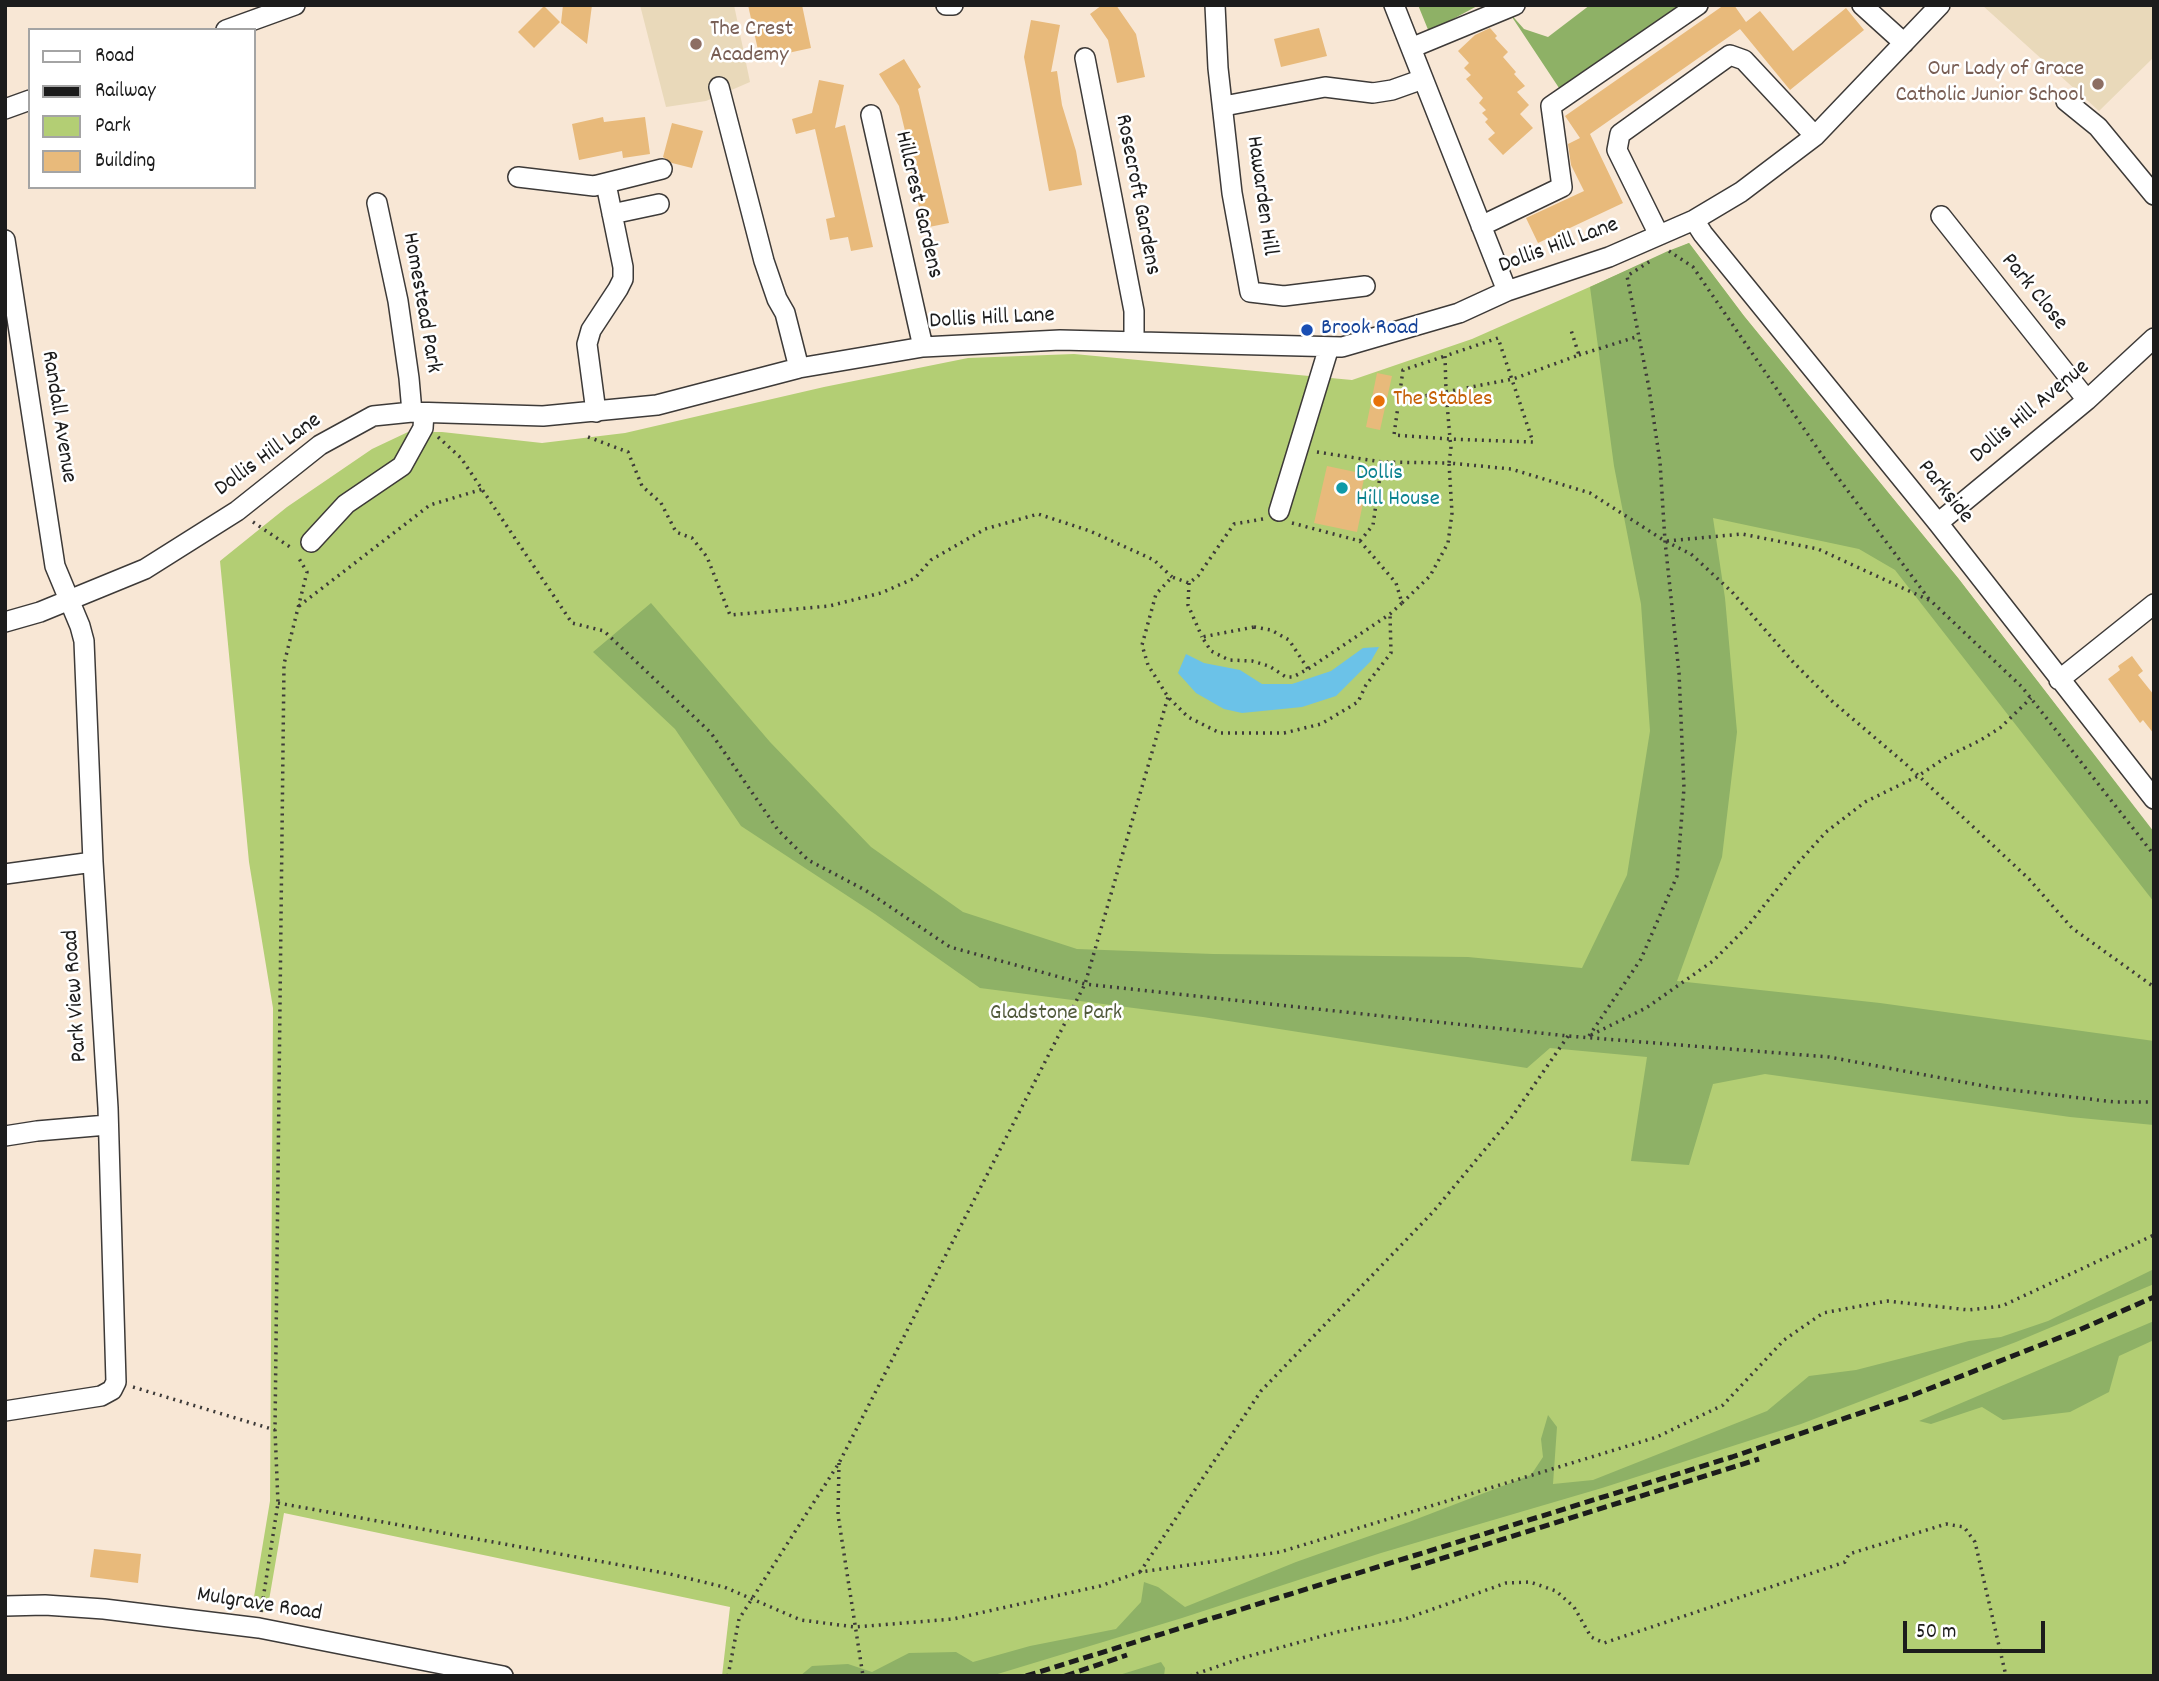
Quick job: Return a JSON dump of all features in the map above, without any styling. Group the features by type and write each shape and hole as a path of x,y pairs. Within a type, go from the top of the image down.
{"street":[{"path":"232,28 295,5"},
{"path":"946,5 953,5"},
{"name":"Hawarden Hill","path":"1215,5 1218,68 1232,193 1250,292 1284,296 1365,286"},
{"path":"1394,5 1507,291"},
{"path":"1411,48 1515,5"},
{"path":"1481,226 1562,187 1551,106 1698,5"},
{"path":"1862,5 1904,44"},
{"name":"Dollis Hill Lane","path":"5,622 40,612 145,569 237,511 320,445 373,416 418,413 543,416 657,405 799,368 923,347 1047,341 1342,347 1458,313 1507,291 1609,257 1663,243 1694,220 1741,192 1815,136 1940,5"},
{"path":"1663,243 1617,150 1620,134 1730,55 1744,60 1815,136"},
{"name":"Rosecroft Gardens","path":"1085,58 1134,311 1135,342"},
{"name":"Hawarden Hill","path":"1224,106 1325,88 1373,93 1392,90 1423,79"},
{"path":"719,87 764,261 773,290 788,322 799,368"},
{"path":"5,108 28,101"},
{"path":"2066,101 2098,127 2154,195"},
{"name":"Hillcrest Gardens","path":"871,115 923,347"},
{"path":"518,177 594,186 662,169"},
{"path":"596,412 587,344 591,330 618,289 623,267 606,184"},
{"name":"Homestead Park","path":"311,542 346,504 402,466 423,428 410,377 398,301 377,203"},
{"path":"612,214 659,204"},
{"name":"Park Close","path":"1941,216 2087,400"},
{"name":"Parkside","path":"1694,220 1938,523 2154,799"},
{"name":"Randall Avenue","path":"5,240 55,566 69,600"},
{"name":"Dollis Hill Avenue","path":"1938,523 2087,400 2154,338"},
{"path":"1279,511 1329,347"},
{"name":"Park View Road","path":"69,600 84,641 93,862 108,1108 114,1386"},
{"path":"2059,680 2154,604"},
{"path":"5,874 93,862"},
{"path":"5,1136 107,1125"},
{"path":"5,1411 101,1396 114,1386"},
{"name":"Mulgrave Road","path":"5,1606 45,1605 104,1609 259,1628 503,1676"}],"path":[{"path":"1663,243 1693,267 1833,471 1931,601 2022,687 2154,855"},
{"path":"1589,1035 1641,959 1676,876 1684,788 1679,673 1665,541 1660,462 1627,276 1657,257"},
{"path":"1571,330 1579,355"},
{"path":"1398,401 1513,379 1639,336"},
{"path":"1498,338 1534,442 1394,435 1403,370 1445,356 1498,338"},
{"path":"1402,603 1396,583 1360,541 1287,522 1279,511 1263,519 1234,524 1198,576 1189,583 1188,606 1211,651 1228,660 1252,661 1269,666 1286,677 1293,677 1308,670 1390,614 1402,603 1430,576 1448,543 1452,513 1445,356"},
{"path":"419,436 438,436 461,458 572,623 604,631 711,733 778,830 808,860 865,890 950,947 1084,984 1568,1035 1829,1057 1995,1088 2115,1102 2154,1102"},
{"path":"588,438 628,452 642,486 661,503 676,532 692,538 707,557 730,615 829,606 881,593 915,578 931,560 985,530 1038,514 1090,531 1154,560 1172,577 1189,583"},
{"path":"1298,449 1382,462 1449,463 1511,469 1590,493 1665,541 1691,554 1732,592 1794,663 1833,702 2029,879 2072,928 2154,987"},
{"path":"1360,541 1373,525 1382,462"},
{"path":"299,606 430,505 483,489"},
{"path":"237,511 294,549 307,572 284,664 275,1430 278,1503 259,1628"},
{"path":"1665,541 1742,534 1818,549 1931,601"},
{"path":"1172,577 1156,594 1142,645 1148,665 1168,697 1188,717 1220,733 1284,733 1321,724 1358,702 1366,685 1391,653 1390,614"},
{"path":"1202,638 1254,627 1271,630 1289,640 1308,670"},
{"path":"729,1676 739,1619 839,1463 1084,984 1168,697"},
{"path":"1589,1035 1646,1008 1713,961 1746,927 1826,832 1865,802 1918,776 1948,755 2000,728 2031,698"},
{"path":"1140,1572 1261,1391 1433,1212 1511,1117 1568,1035"},
{"path":"278,1503 670,1574 724,1587 801,1620 855,1627 953,1619 1100,1586 1140,1572 1280,1552 1657,1437 1723,1405 1784,1340 1823,1313 1887,1301 1969,1310 2001,1306 2154,1236"},
{"path":"114,1386 275,1430"},
{"path":"839,1463 838,1515 863,1676"},
{"path":"1189,1676 1242,1658 1337,1632 1405,1619 1506,1583 1530,1582 1556,1591 1574,1607 1591,1637 1604,1643 1845,1562 1850,1555 1946,1524 1964,1527 1975,1542 2006,1676"}],"shaded area":[{"name":"The Crest Academy","path":"640,5 734,5 750,82 706,101 666,107"},
{"name":"Our Lady of Grace Catholic Junior School","path":"1982,5 2154,5 2154,57 2099,111"}],"green space":[{"path":"1418,5 1479,5 1429,32"},
{"path":"1590,5 1701,5 1565,97 1508,11 1524,29 1548,37"},
{"name":"Gladstone Park","path":"1689,243 1744,316 1958,578 2154,833 2154,1676 722,1676 730,1607 284,1513 267,1612 252,1609 270,1501 273,1008 249,862 220,561 287,507 372,449 408,432 442,432 542,443 625,433 824,387 968,358 1074,354 1352,380 1472,339"},
{"path":"1689,243 1744,316 1958,578 2154,832 2154,902 1895,570 1859,549 1713,518 1725,598 1737,732 1722,857 1677,981 1880,1003 2154,1041 2154,1125 2070,1117 1765,1074 1713,1084 1689,1165 1631,1161 1647,1057 1550,1048 1527,1068 1203,1017 980,988 875,914 741,826 675,729 593,652 651,603 770,742 871,847 963,912 1077,949 1213,954 1468,957 1582,968 1627,875 1650,731 1641,604 1614,466 1590,287"},
{"path":"2154,1269 2154,1284 2016,1342 1801,1424 991,1676 800,1676 812,1666 848,1664 872,1672 909,1653 956,1652 973,1662 1030,1646 1116,1629 1141,1602 1144,1582 1158,1587 1185,1607 1296,1562 1531,1475 1543,1457 1541,1439 1548,1415 1557,1427 1553,1484 1593,1480 1767,1411 1809,1376 1856,1370 1969,1341 2001,1337 2048,1321"},
{"path":"2154,1321 2154,1340 2119,1356 2109,1392 2070,1412 2003,1420 1982,1407 1931,1424 1919,1421"},
{"path":"1161,1662 1165,1668 1164,1676 1116,1676"}],"water":[{"path":"1379,647 1371,661 1336,696 1302,707 1242,713 1224,709 1196,693 1178,673 1186,654 1204,663 1240,670 1262,684 1292,684 1331,671 1363,648"}],"building":[{"path":"563,5 592,5 587,44 561,23"},
{"path":"748,5 802,5 811,48 760,59"},
{"path":"1102,5 1116,5 1136,34 1145,77 1117,83 1108,40 1090,14"},
{"path":"1724,5 1734,5 1746,22 1760,11 1793,51 1846,8 1864,30 1790,90 1740,29 1590,134 1623,203 1538,243 1526,218 1584,191 1571,165 1568,144 1580,138 1565,116"},
{"path":"544,6 560,22 534,48 518,32"},
{"path":"1031,20 1060,25 1051,72 1057,71 1062,105 1076,151 1082,185 1049,191 1024,57"},
{"path":"1319,28 1327,56 1281,67 1274,39"},
{"path":"1490,28 1508,52 1503,57 1525,86 1517,92 1529,105 1520,114 1533,128 1503,155 1488,139 1495,133 1485,122 1488,119 1482,113 1486,110 1479,103 1483,98 1466,79 1471,75 1464,68 1469,63 1458,51 1475,35"},
{"path":"904,59 921,87 918,89 949,223 924,228 899,106 879,74"},
{"path":"819,80 844,85 835,128 845,125 873,247 851,251 848,237 830,240 826,219 835,217 815,129 796,134 792,119 812,113"},
{"path":"603,117 604,122 645,117 650,154 623,158 622,151 579,160 572,124"},
{"path":"672,123 703,131 692,168 672,163 663,157"},
{"name":"The Stables","path":"1377,373 1392,376 1380,430 1366,427"},
{"name":"Dollis Hill House","path":"1327,466 1365,474 1359,502 1363,503 1357,532 1314,523"},
{"path":"2132,656 2143,671 2138,675 2154,695 2154,734 2143,720 2140,723 2108,679 2120,670 2118,666"},
{"path":"94,1549 141,1554 138,1583 90,1577"}],"railway":[{"path":"1026,1676 1732,1457 1913,1395 2079,1330 2154,1297"},
{"path":"1411,1568 1759,1459"},
{"path":"1065,1676 1127,1655"}],"place":[{"name":"The Crest Academy","path":"696,44"},
{"name":"Our Lady of Grace Catholic Junior School","path":"2098,84"},
{"name":"Brook Road","path":"1307,330"},
{"name":"The Stables","path":"1379,401"},
{"name":"Dollis Hill House","path":"1342,488"}]}
